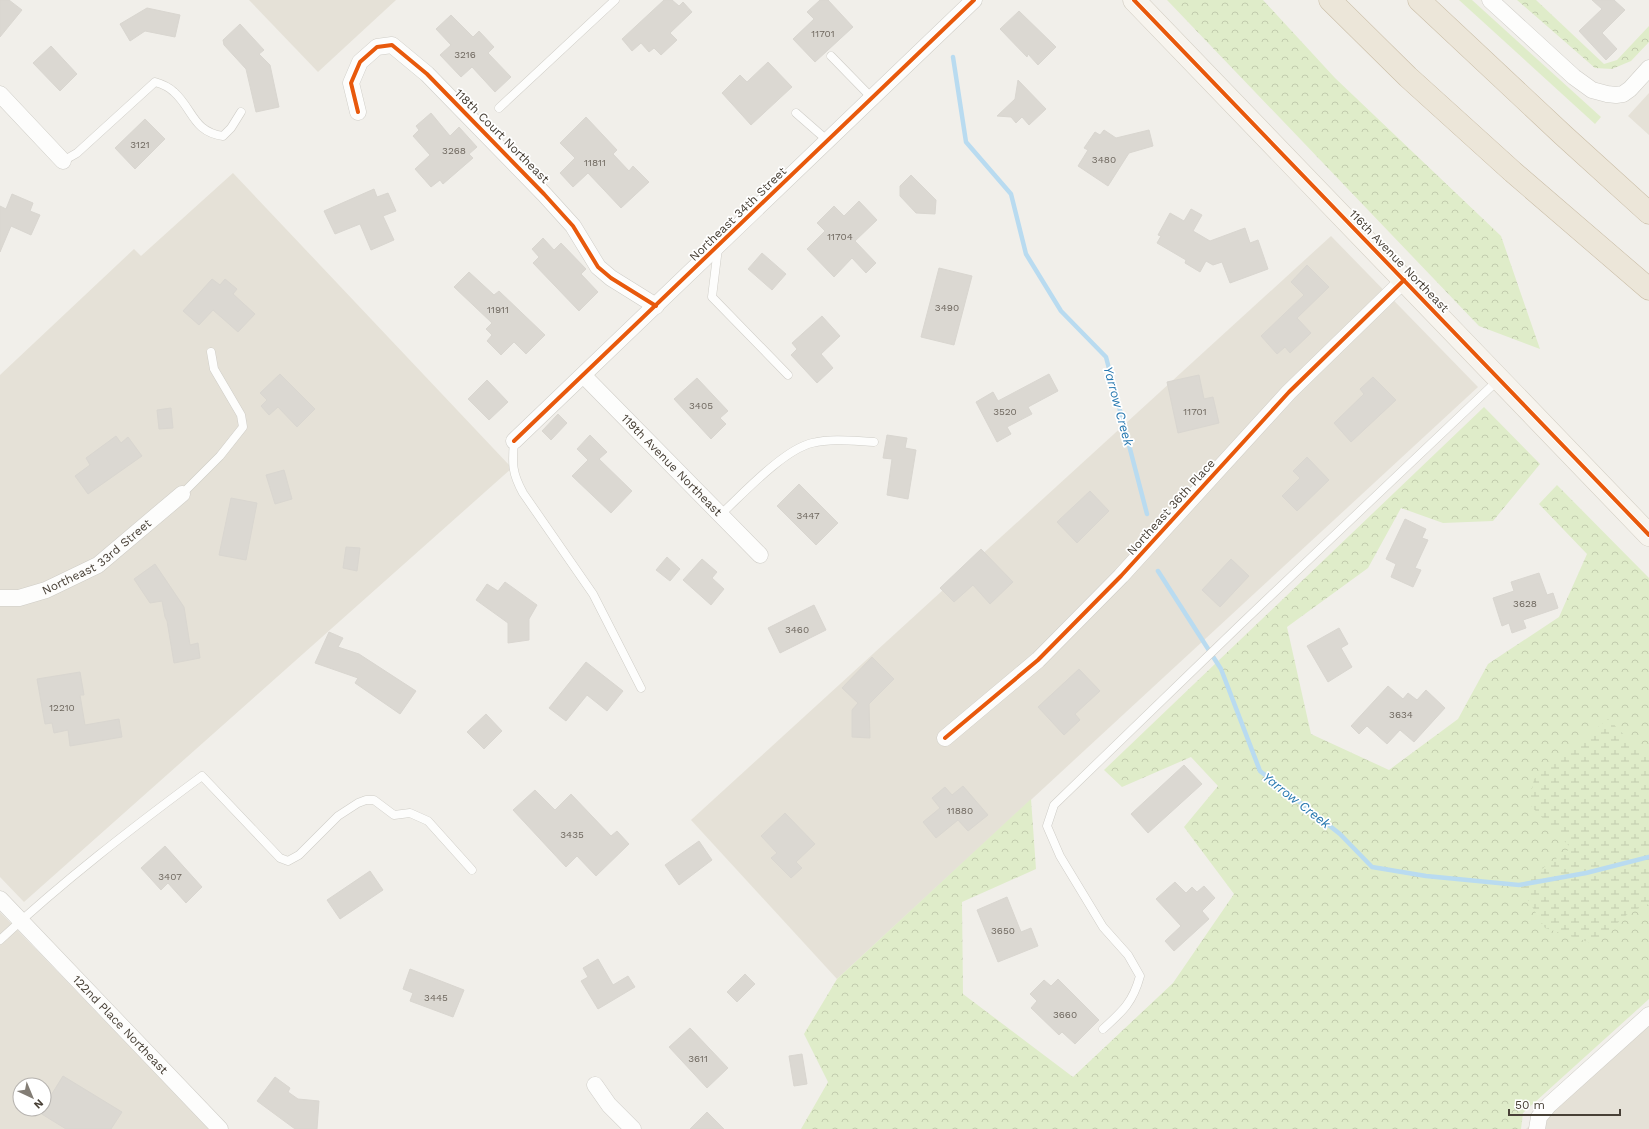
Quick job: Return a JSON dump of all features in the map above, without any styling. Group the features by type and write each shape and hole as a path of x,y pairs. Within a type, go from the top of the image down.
{"highway":[{"path":"1330,0 1414,82 1513,172 1649,289"},
{"path":"1419,0 1563,135 1649,213"}],"street":[{"name":"Northeast 34th Street","path":"514,441 584,376 974,0"},
{"name":"116th Avenue Northeast","path":"1134,0 1649,535"},
{"path":"1490,0 1574,77 1592,90 1607,94 1623,94 1630,89 1649,68"},
{"name":"118th Court Northeast","path":"358,112 351,83 360,62 377,48 392,45 427,74 544,194 573,226 598,267 612,278 656,306"},
{"path":"0,94 62,161"},
{"name":"Northeast 36th Place","path":"945,738 1038,660 1120,576 1289,392 1404,280"},
{"name":"119th Avenue Northeast","path":"584,376 760,555"},
{"name":"Northeast 33rd Street","path":"0,598 19,598 46,590 98,565 182,494"},
{"name":"122nd Place Northeast","path":"0,899 214,1127"},
{"path":"1537,1129 1539,1117 1548,1105 1649,1015"},
{"path":"595,1085 609,1105 633,1129"}],"lane":[{"path":"499,108 615,0"},
{"path":"831,56 872,98"},
{"path":"62,161 77,153 155,82 166,86 174,92 201,128 212,134 223,136 231,128 241,112"},
{"path":"796,113 828,141"},
{"path":"718,247 712,297 788,375"},
{"path":"182,494 220,456 243,427 241,415 214,369 211,352"},
{"path":"1103,1029 1127,1007 1136,991 1140,976 1128,955 1103,927 1060,856 1047,826 1054,805 1241,624 1499,379"},
{"path":"514,441 513,459 515,478 523,494 593,594 641,688"},
{"path":"720,515 782,459 800,447 812,443 827,441 874,442"},
{"path":"0,940 118,840 202,776 280,858 288,861 299,855 338,816 358,803 366,800 374,800 394,815 410,813 428,821 472,870"}],"shaded area":[{"path":"249,0 396,0 318,72"},
{"path":"1649,93 1649,135 1628,116"},
{"path":"233,173 512,468 24,902 0,877 0,375 134,249 141,256"},
{"path":"1331,236 1478,387 837,979 691,820"},
{"path":"0,912 209,1129 0,1129"},
{"path":"1649,1018 1649,1129 1526,1129"}],"green space":[{"path":"1167,0 1263,0 1335,78 1501,236 1540,349 1479,326"},
{"path":"1459,0 1472,0 1601,117 1595,124"},
{"path":"1517,0 1536,0 1604,64 1617,60 1649,26 1649,42 1631,61 1612,69 1595,68"},
{"path":"1484,407 1540,464 1493,521 1443,523 1401,508 1368,568 1287,627 1311,734 1389,770 1458,719 1488,664 1559,617 1587,554 1539,504 1557,485 1649,578 1649,999 1523,1113 1521,1129 801,1129 828,1082 804,1034 837,979 1031,799 1036,869 962,902 963,994 1073,1077 1173,983 1234,894 1184,827 1218,786 1191,757 1122,787 1104,770"},
{"path":"1608,719 1649,759 1649,904 1630,912 1594,944 1545,928 1519,885 1571,848 1529,804 1534,779"}],"building":[{"path":"0,0 9,0 22,10 0,37"},
{"path":"664,0 672,0 679,6 683,2 692,12 670,33 677,40 661,55 654,48 649,52 641,43 632,51 622,39"},
{"path":"820,0 828,0 853,27 815,62 793,39 814,19 807,12"},
{"path":"1592,0 1614,0 1625,10 1602,33 1617,49 1606,60 1579,31 1602,9"},
{"path":"147,8 180,15 175,37 145,31 130,41 120,24"},
{"path":"1019,11 1056,47 1038,65 1028,54 1027,57 1000,29"},
{"path":"451,15 473,37 479,31 494,47 488,53 511,77 495,92 472,67 461,77 440,55 451,45 436,29"},
{"path":"240,24 264,50 259,54 270,65 279,107 256,112 246,69 224,45 223,40"},
{"path":"51,46 77,74 60,91 33,63"},
{"path":"768,62 792,87 751,125 722,93 740,75 747,82"},
{"path":"1018,80 1046,109 1029,125 1022,117 1016,123 1011,117 997,116 1015,99"},
{"path":"431,113 450,136 459,127 477,147 469,154 473,158 443,184 440,180 431,187 415,169 430,155 413,136 419,130 416,126"},
{"path":"586,117 617,150 613,154 629,171 633,166 649,182 621,208 588,173 573,187 560,173 575,158 560,143"},
{"path":"145,119 165,139 135,169 115,148"},
{"path":"1104,130 1116,138 1149,130 1153,146 1129,153 1108,186 1078,166 1088,150 1084,148 1095,132 1100,135"},
{"path":"911,175 936,200 935,214 916,213 900,196 900,186"},
{"path":"374,189 377,197 388,193 396,211 383,216 394,240 371,250 360,224 335,234 324,211"},
{"path":"12,194 33,203 30,211 40,215 31,235 11,226 0,252 0,206 6,209"},
{"path":"859,201 877,220 855,241 876,263 866,273 852,258 834,277 807,249 825,231 817,223 834,206 844,216"},
{"path":"1191,209 1202,215 1193,231 1210,241 1245,228 1250,243 1258,240 1268,269 1230,283 1222,262 1213,265 1206,261 1200,272 1185,263 1186,260 1157,243 1161,236 1158,235 1170,213 1184,221"},
{"path":"543,238 554,250 561,243 586,269 581,274 598,292 579,311 533,263 539,257 532,249"},
{"path":"762,253 786,274 772,290 748,269"},
{"path":"1307,265 1329,287 1297,318 1311,333 1290,353 1285,347 1277,354 1261,336 1304,295 1291,282"},
{"path":"939,268 972,276 954,345 921,337"},
{"path":"469,272 494,295 499,291 545,335 526,354 514,342 501,355 487,341 492,335 486,329 492,323 454,287"},
{"path":"212,279 220,285 225,279 237,289 233,294 255,314 238,332 213,310 199,325 183,311"},
{"path":"822,316 840,336 821,354 833,368 817,383 791,355 797,349 792,343"},
{"path":"280,374 315,409 297,427 278,407 269,415 261,406 267,400 260,393"},
{"path":"1049,374 1058,391 1028,407 1032,414 1007,427 1011,434 997,442 976,402 993,392 998,401"},
{"path":"1199,375 1204,399 1213,397 1219,423 1178,433 1167,382"},
{"path":"1373,377 1396,400 1351,442 1334,423 1364,394 1360,389"},
{"path":"697,378 728,411 720,418 726,424 711,439 674,399"},
{"path":"487,380 508,402 489,420 468,399"},
{"path":"171,408 173,428 159,429 157,410"},
{"path":"558,414 567,423 551,440 542,431"},
{"path":"590,435 607,452 599,459 632,491 611,513 572,476 588,460 577,449"},
{"path":"887,435 907,438 905,448 916,450 908,499 887,495 892,459 883,458"},
{"path":"116,436 121,443 128,437 142,456 88,494 75,476 90,465 86,458"},
{"path":"1307,457 1329,480 1297,511 1282,496 1300,478 1293,471"},
{"path":"284,470 292,499 275,504 266,475"},
{"path":"799,484 838,523 816,545 777,506"},
{"path":"1090,491 1109,511 1077,543 1057,522"},
{"path":"231,498 257,503 246,560 219,555"},
{"path":"1405,519 1426,529 1422,538 1428,540 1415,568 1421,570 1413,587 1391,577 1396,564 1386,559"},
{"path":"346,547 360,548 357,571 343,568"},
{"path":"981,549 1013,582 990,604 973,585 954,602 940,588"},
{"path":"667,557 680,569 670,581 656,570"},
{"path":"702,559 717,572 712,578 724,589 711,605 683,580"},
{"path":"1231,559 1249,576 1220,607 1202,590"},
{"path":"155,564 184,607 190,645 198,643 200,658 174,663 162,601 150,603 134,579"},
{"path":"1539,573 1547,595 1553,593 1558,608 1523,620 1526,628 1512,633 1509,623 1502,626 1493,598 1514,591 1511,582"},
{"path":"505,582 537,605 529,619 529,640 508,643 508,623 476,600 487,584 498,591"},
{"path":"814,605 826,630 780,653 768,628"},
{"path":"1339,628 1348,644 1341,648 1352,667 1328,682 1307,646"},
{"path":"329,632 343,638 338,647 359,654 416,691 400,714 355,683 358,678 315,663"},
{"path":"872,657 894,679 869,704 870,738 852,737 852,710 858,703 842,688"},
{"path":"586,662 623,691 607,711 587,695 566,721 549,708"},
{"path":"1079,669 1100,691 1075,714 1080,720 1064,735 1038,707"},
{"path":"80,672 84,695 80,695 85,725 119,719 122,737 70,746 68,730 54,733 52,723 45,724 37,679"},
{"path":"1388,686 1403,699 1408,693 1417,700 1426,690 1445,708 1414,742 1400,730 1387,744 1367,726 1359,734 1351,726"},
{"path":"486,714 502,731 484,749 467,732"},
{"path":"1184,765 1202,784 1148,833 1131,814"},
{"path":"963,786 988,815 968,831 958,820 936,838 923,822 940,808 932,798 945,787 952,795"},
{"path":"535,790 555,810 571,794 611,836 617,831 629,844 596,876 577,856 566,867 513,810"},
{"path":"785,813 815,844 796,862 802,868 791,878 771,858 777,853 761,836"},
{"path":"699,841 712,860 679,885 665,865"},
{"path":"165,846 202,887 186,903 168,883 161,890 141,868"},
{"path":"370,871 383,890 340,919 327,900"},
{"path":"1175,882 1186,893 1192,887 1197,892 1204,886 1215,898 1202,911 1209,919 1174,951 1165,941 1181,926 1156,899"},
{"path":"1007,897 1021,932 1031,928 1038,946 998,962 977,910"},
{"path":"598,959 613,985 628,976 635,987 598,1009 581,981 588,977 583,968"},
{"path":"410,969 464,990 453,1017 410,1001 413,993 403,989"},
{"path":"745,974 755,984 737,1002 727,992"},
{"path":"1058,979 1099,1020 1075,1044 1062,1032 1059,1035 1031,1008 1037,1001 1030,994 1044,980 1051,986"},
{"path":"690,1028 728,1068 707,1088 669,1047"},
{"path":"802,1054 807,1084 794,1086 789,1056"},
{"path":"63,1076 122,1112 111,1129 66,1129 46,1117 52,1117 52,1094"},
{"path":"275,1077 290,1088 288,1092 298,1099 319,1101 317,1129 295,1129 257,1101"},
{"path":"707,1112 724,1129 690,1129"}],"waterway":[{"name":"Yarrow Creek","path":"953,57 966,142 1011,194 1026,254 1061,311 1106,357 1147,514"},
{"name":"Yarrow Creek","path":"1158,571 1221,669 1260,771 1340,834 1372,867 1426,876 1519,885 1586,873 1649,857"}],"cycle path":[{"path":"514,441 974,0"},
{"path":"1134,0 1649,535"},
{"path":"358,112 351,83 360,62 377,47 392,45 427,74 544,194 573,226 598,267 611,278 656,306"},
{"path":"945,738 1038,660 1121,576 1289,392 1404,280"}]}
